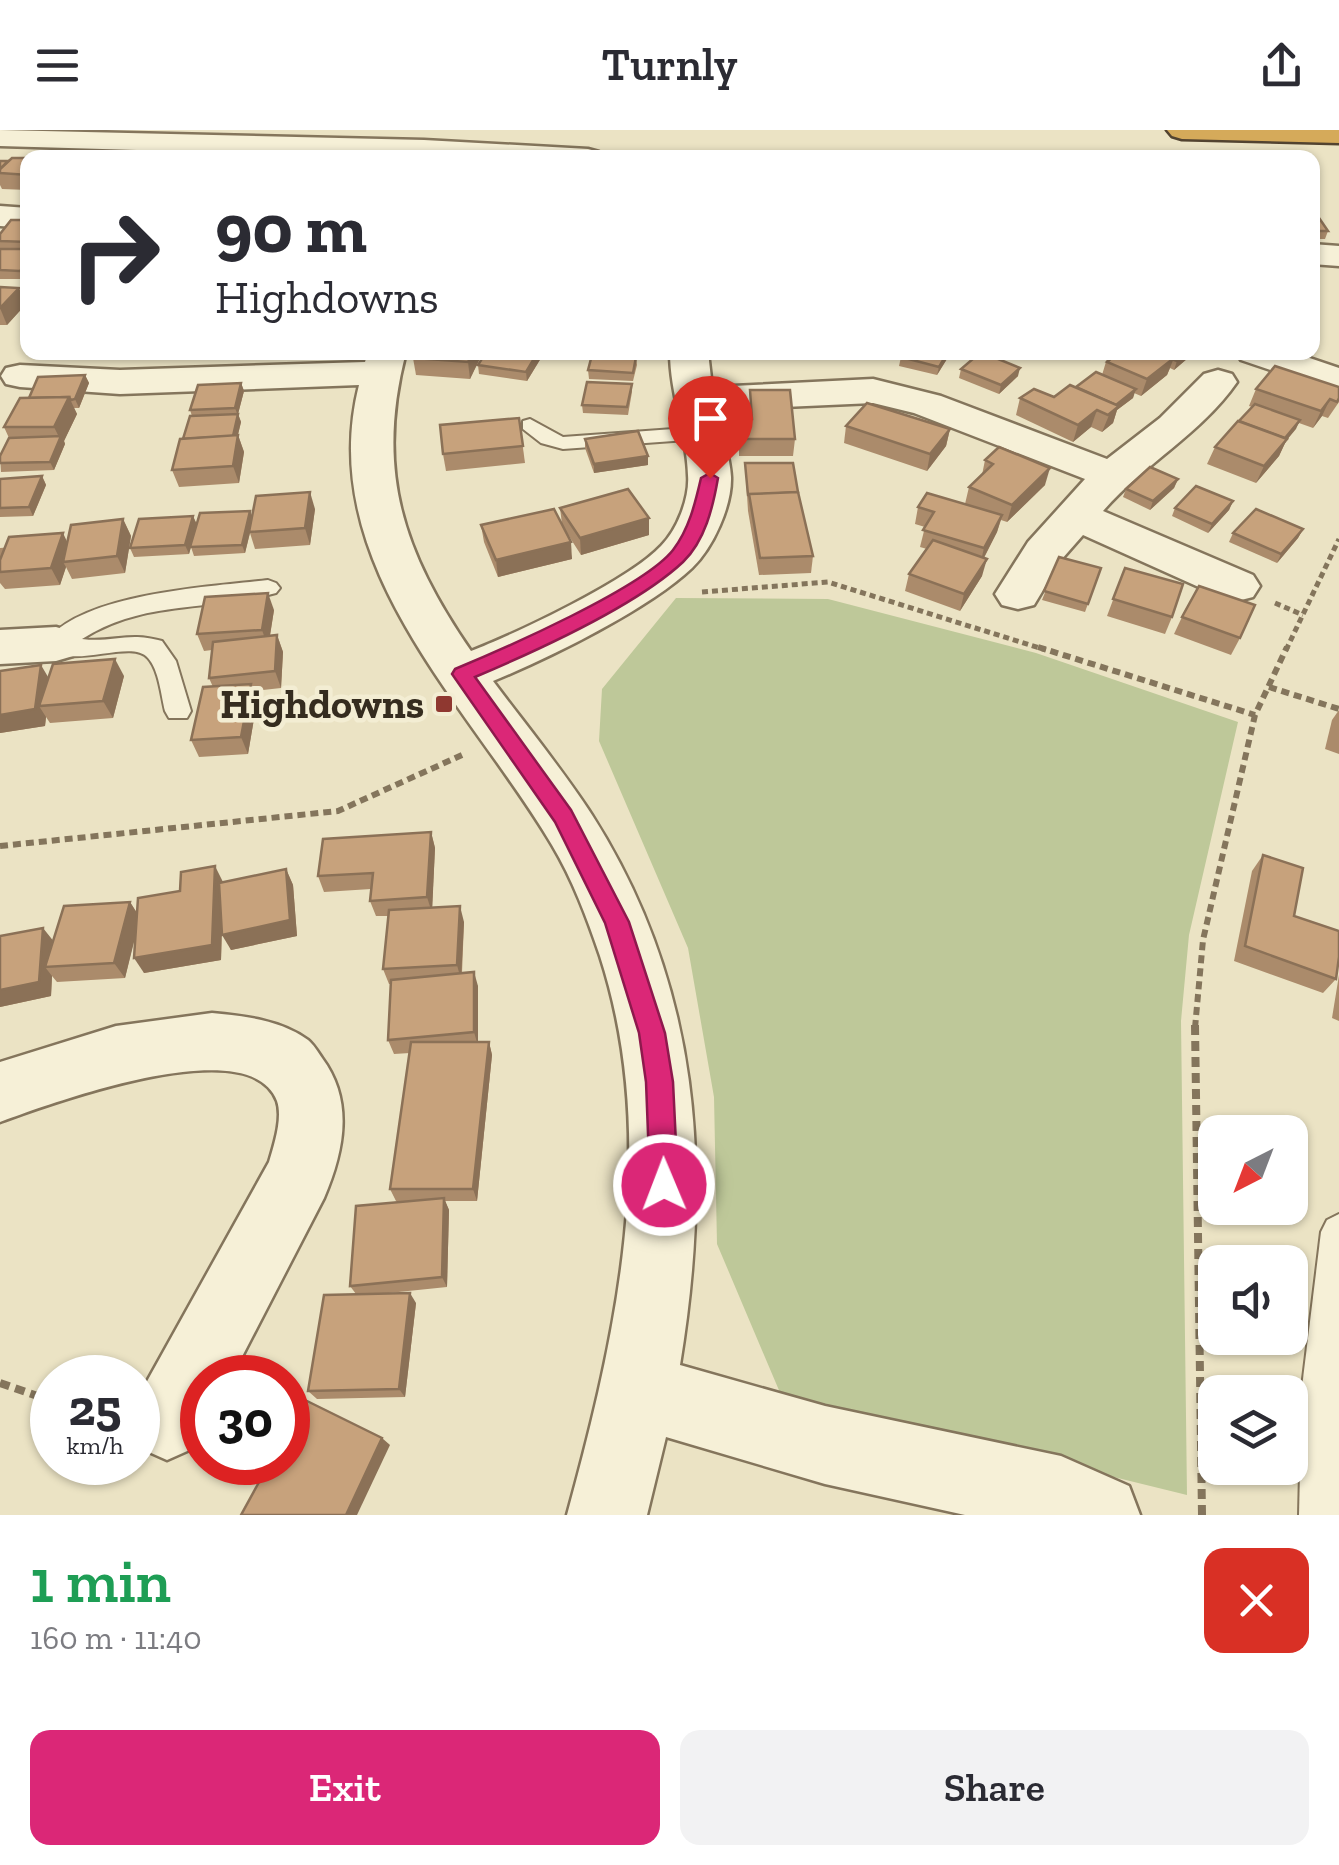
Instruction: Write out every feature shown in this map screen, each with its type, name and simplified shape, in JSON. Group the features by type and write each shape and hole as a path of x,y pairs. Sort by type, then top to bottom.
{"highway":[{"path":"1182,130 1339,134"}],"street":[{"path":"0,138 431,150"},
{"path":"462,674 524,649 640,584 678,556 702,516 710,478 691,360"},
{"path":"873,391 885,360"},
{"path":"1277,360 1339,381"},
{"path":"7,369 120,382 384,363 370,440 382,522 415,599 462,674 563,817 592,867 617,922 652,1033 660,1082 664,1216 638,1391 606,1515"},
{"path":"1018,594 1044,552 1112,475 1174,427 1218,382"},
{"path":"698,416 873,391 928,404 1112,475"},
{"path":"1076,516 1237,586"},
{"path":"0,648 56,644"},
{"path":"0,1092 98,1058 237,1042 260,1048 295,1070 308,1090 308,1142 300,1174 164,1399"},
{"path":"638,1391 825,1445 1060,1496 1100,1515"}],"lane":[{"path":"530,426 548,439 563,443 698,416"},
{"path":"56,644 105,614 154,602 268,588"},
{"path":"56,644 96,649 131,642 153,647 164,661 178,712"},
{"path":"1319,1515 1321,1387 1339,1232"}],"path":[{"path":"1202,1515 1196,1025 1203,940 1254,716 1339,539"},
{"path":"695,592 828,582 1254,716"},
{"path":"1268,687 1339,709"},
{"path":"0,846 338,811 468,752"},
{"path":"0,1383 30,1393"}],"green space":[{"path":"676,598 828,599 1036,653 1238,722 1189,935 1181,1021 1187,1495 781,1395 717,1244 714,1097 688,948 599,741 602,689"}],"building":[{"path":"12,158 20,158 20,174 0,173"},
{"path":"11,220 20,220 20,242 0,241 0,234"},
{"path":"0,249 20,249 20,271 0,270"},
{"path":"0,287 19,288 0,308"},
{"path":"481,360 533,360 526,372 478,365"},
{"path":"591,360 635,360 633,373 588,370"},
{"path":"912,360 943,360 939,367"},
{"path":"972,360 1000,360 1020,368 1001,385 961,369"},
{"path":"1109,360 1171,360 1147,379 1107,362"},
{"path":"1275,366 1339,387 1337,402 1330,399 1321,411 1256,389"},
{"path":"1096,372 1136,389 1116,405 1076,387"},
{"path":"85,375 75,399 29,398 38,377"},
{"path":"587,382 632,384 627,407 582,405"},
{"path":"241,383 235,408 190,410 198,385"},
{"path":"1070,385 1119,406 1108,415 1097,410 1078,425 1020,398 1034,389 1054,397"},
{"path":"750,390 790,390 795,439 740,439 739,419 752,419"},
{"path":"69,397 54,427 4,427 20,398"},
{"path":"867,403 950,429 930,454 846,426"},
{"path":"1255,404 1300,420 1285,438 1239,421"},
{"path":"238,414 233,436 183,439 190,416"},
{"path":"519,418 523,446 443,454 440,425"},
{"path":"1238,421 1287,439 1264,466 1215,447"},
{"path":"638,431 648,456 594,464 585,439"},
{"path":"238,435 233,466 172,470 180,439"},
{"path":"61,436 50,462 0,463 9,438"},
{"path":"999,447 1050,468 1012,505 969,487 993,464 985,460"},
{"path":"745,463 793,463 798,492 748,495"},
{"path":"1150,467 1178,479 1153,501 1126,489"},
{"path":"42,476 29,507 0,508 0,479"},
{"path":"1196,486 1233,501 1212,524 1175,508"},
{"path":"628,489 649,518 580,538 560,508"},
{"path":"310,492 305,528 249,532 256,496"},
{"path":"798,492 813,556 760,558 749,494"},
{"path":"927,493 1002,515 984,548 923,530 934,512 918,507"},
{"path":"554,509 571,542 496,560 481,525"},
{"path":"1256,509 1303,529 1281,554 1233,533"},
{"path":"250,511 242,545 190,547 200,513"},
{"path":"193,516 185,545 130,548 139,519"},
{"path":"123,519 117,556 63,562 71,525"},
{"path":"63,533 51,568 0,572 9,537"},
{"path":"933,540 987,559 964,594 909,574"},
{"path":"1059,557 1101,568 1088,604 1044,591"},
{"path":"1125,568 1183,584 1172,617 1113,599"},
{"path":"1199,586 1255,605 1240,638 1182,617"},
{"path":"268,593 262,630 197,634 205,597"},
{"path":"277,635 275,671 209,678 213,642"},
{"path":"115,659 103,701 39,706 53,664"},
{"path":"41,665 35,709 0,715 0,671"},
{"path":"251,684 241,737 191,740 203,687"},
{"path":"431,832 427,897 370,901 373,873 318,876 323,839"},
{"path":"1263,855 1303,868 1294,916 1339,931 1336,979 1245,946"},
{"path":"215,866 212,945 134,958 138,898 180,891 181,872"},
{"path":"286,869 290,920 222,935 219,883"},
{"path":"130,902 114,963 45,967 64,906"},
{"path":"460,906 457,965 383,969 389,910"},
{"path":"43,928 39,982 0,990 0,936"},
{"path":"474,972 474,1032 388,1040 391,980"},
{"path":"411,1042 489,1042 473,1189 390,1189"},
{"path":"444,1198 442,1277 350,1286 356,1206"},
{"path":"410,1293 399,1389 310,1391 324,1295"},
{"path":"310,1402 382,1438 346,1515 241,1515 257,1485 310,1485"}],"place":[{"name":"Highdowns","path":"444,704"}],"route":[{"path":"664,1185 660,1082 652,1033 617,922 563,817 462,674 524,649 640,584 678,556 702,516 710,478"}]}
